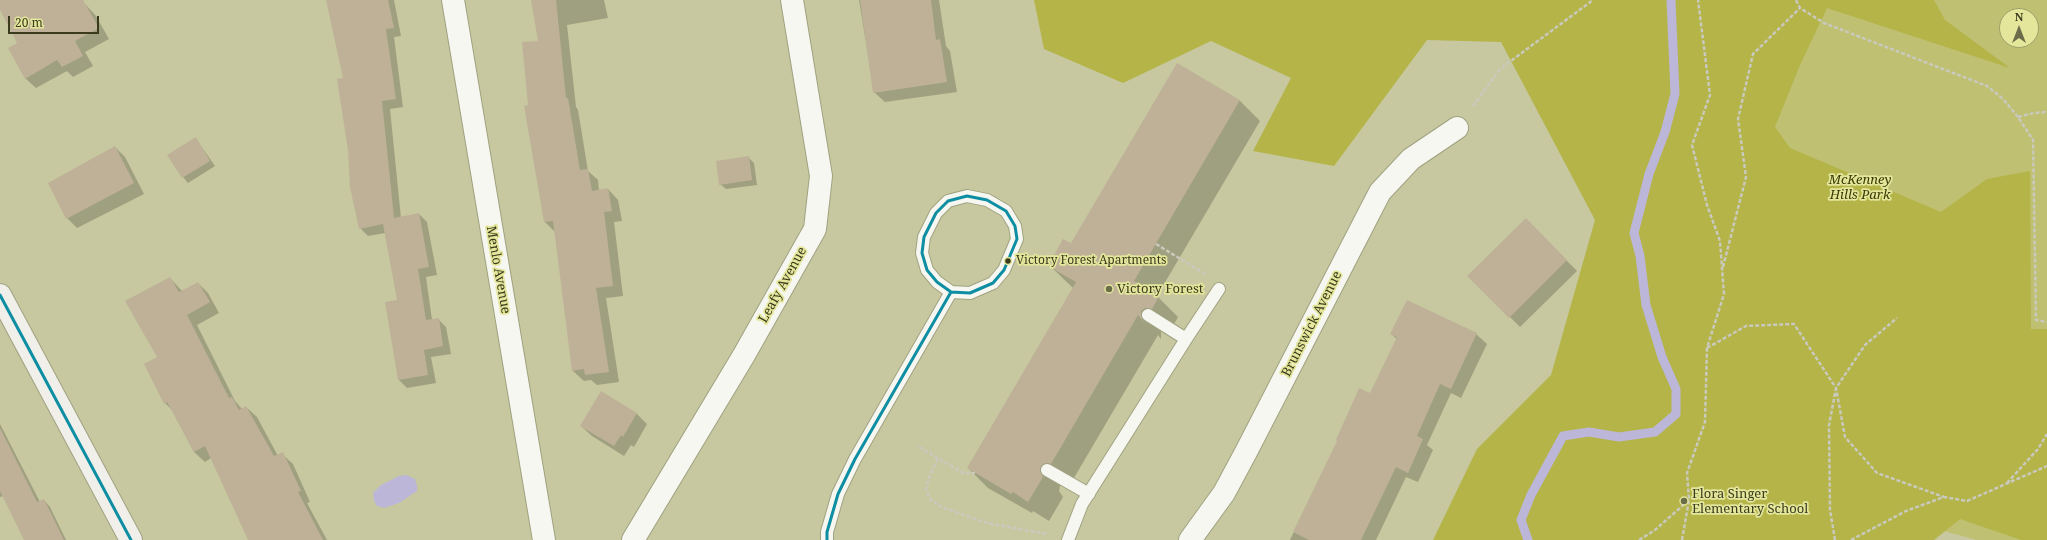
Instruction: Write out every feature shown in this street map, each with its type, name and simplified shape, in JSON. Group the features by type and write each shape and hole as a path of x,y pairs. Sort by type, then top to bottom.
{"main road":[{"path":"0,295 131,540"}],"street":[{"name":"Menlo Avenue","path":"453,0 544,540"},
{"name":"Leafy Avenue","path":"633,540 744,355 815,229 820,176 792,0"},
{"name":"Brunswick Avenue","path":"1190,540 1224,493 1380,192 1411,159 1457,128"}],"lane":[{"path":"967,196 987,200 1006,211 1015,226 1017,239 1004,270 993,283 970,293 952,292 937,282 927,270 922,253 924,237 936,213 948,201 967,196"},
{"path":"1069,539 1082,504 1219,289"},
{"path":"827,540 827,532 838,494 855,458 952,292"},
{"path":"1148,315 1186,339"},
{"path":"1047,470 1089,494"}],"path":[{"path":"1490,82 1500,69 1593,0"},
{"path":"1682,540 1689,500 1687,473 1705,422 1707,348 1724,294 1720,241 1707,205 1692,145 1710,95 1698,0"},
{"path":"1796,0 1800,8 1824,23 1988,86 2003,99 2018,117 2033,140 2036,320 2047,322"},
{"path":"1722,270 1746,177 1738,119 1753,54 1800,8"},
{"path":"2018,117 2034,113 2047,112"},
{"path":"1156,244 1206,274"},
{"path":"1835,540 1830,510 1829,425 1836,388 1865,345 1897,318"},
{"path":"1707,348 1746,326 1794,324 1836,388 1845,437 1877,473 1944,497 1967,501 2047,466"},
{"path":"2006,485 2038,449 2047,434"},
{"path":"918,447 963,473 975,473"},
{"path":"938,458 930,474 926,489 930,499 941,507 987,523 1069,539"},
{"path":"1851,540 1906,511 1944,497"},
{"path":"1639,540 1654,530 1689,500"}],"green space":[{"name":"McKenney Hills Park","path":"1034,0 1934,0 1945,20 2010,68 1827,8 1800,65 1775,127 1790,148 1941,212 1987,179 2030,171 2031,329 2047,329 2047,540 2021,540 1960,519 1934,540 1433,540 1477,449 1551,375 1595,220 1501,42 1427,40 1334,166 1253,151 1291,78 1211,41 1123,83 1044,49"},
{"name":"McKenney Hills Park","path":"1531,0 2047,0 2047,540 1977,540 1692,463 1687,256"}],"shaded area":[{"path":"406,475 415,479 417,491 399,503 384,508 377,506 374,501 373,493 381,485 399,476"}],"building":[{"path":"0,0 83,0 99,28 75,41 83,56 62,67 57,60 25,79 8,48 17,43 0,10"},
{"path":"326,0 388,0 394,28 386,29 396,99 382,101 394,218 419,213 429,267 418,269 426,320 439,318 443,346 424,350 428,375 398,380 385,302 397,300 383,224 359,229 350,187 348,150 337,79 343,78"},
{"path":"531,0 556,0 566,98 568,98 580,170 588,169 592,191 608,188 612,211 604,212 613,286 596,288 609,372 585,375 584,369 572,371 553,221 544,222 524,106 528,105 522,42 538,41"},
{"path":"860,0 931,0 936,40 940,39 947,82 873,93"},
{"name":"Victory Forest","path":"1177,63 1240,100 1134,281 1159,296 1152,309 1145,308 1141,311 1144,322 1138,315 1051,464 1047,463 1041,466 1040,470 1043,477 1028,502 1013,492 1011,494 967,468 1076,282 1048,266 1063,239 1071,243"},
{"path":"196,137 210,161 182,178 167,155"},
{"path":"115,146 134,183 66,219 48,183"},
{"path":"749,156 752,180 719,185 716,161"},
{"path":"1526,218 1567,260 1509,318 1467,276"},
{"path":"170,277 179,292 198,282 210,302 187,315 229,398 232,397 239,410 246,406 274,456 283,452 301,491 298,492 323,540 248,540 205,446 194,452 167,402 164,404 144,364 157,357 125,301"},
{"path":"1407,300 1477,333 1451,389 1440,384 1417,436 1423,439 1408,473 1396,467 1361,540 1309,540 1293,532 1337,441 1336,440 1359,388 1370,393 1397,337 1390,334"},
{"path":"601,391 637,413 623,437 621,435 614,446 580,426"},
{"path":"0,428 37,502 44,499 64,540 24,540 0,491"}],"waterway":[{"path":"1528,540 1521,520 1531,495 1563,436 1589,432 1619,437 1655,432 1676,414 1676,389 1662,357 1646,305 1640,256 1634,233 1649,174 1665,132 1675,94 1671,0"}],"transit line":[{"path":"967,196 987,200 1006,211 1015,226 1017,239 1004,270 993,283 970,293 951,292 937,282 927,270 922,253 924,237 936,213 948,201 967,196"},
{"path":"827,540 827,532 838,494 855,459 951,292"},
{"path":"0,295 131,540"}],"place":[{"name":"Victory Forest Apartments","path":"1008,261"},
{"name":"Victory Forest","path":"1109,289"},
{"name":"Flora Singer Elementary School","path":"1684,501"}]}
